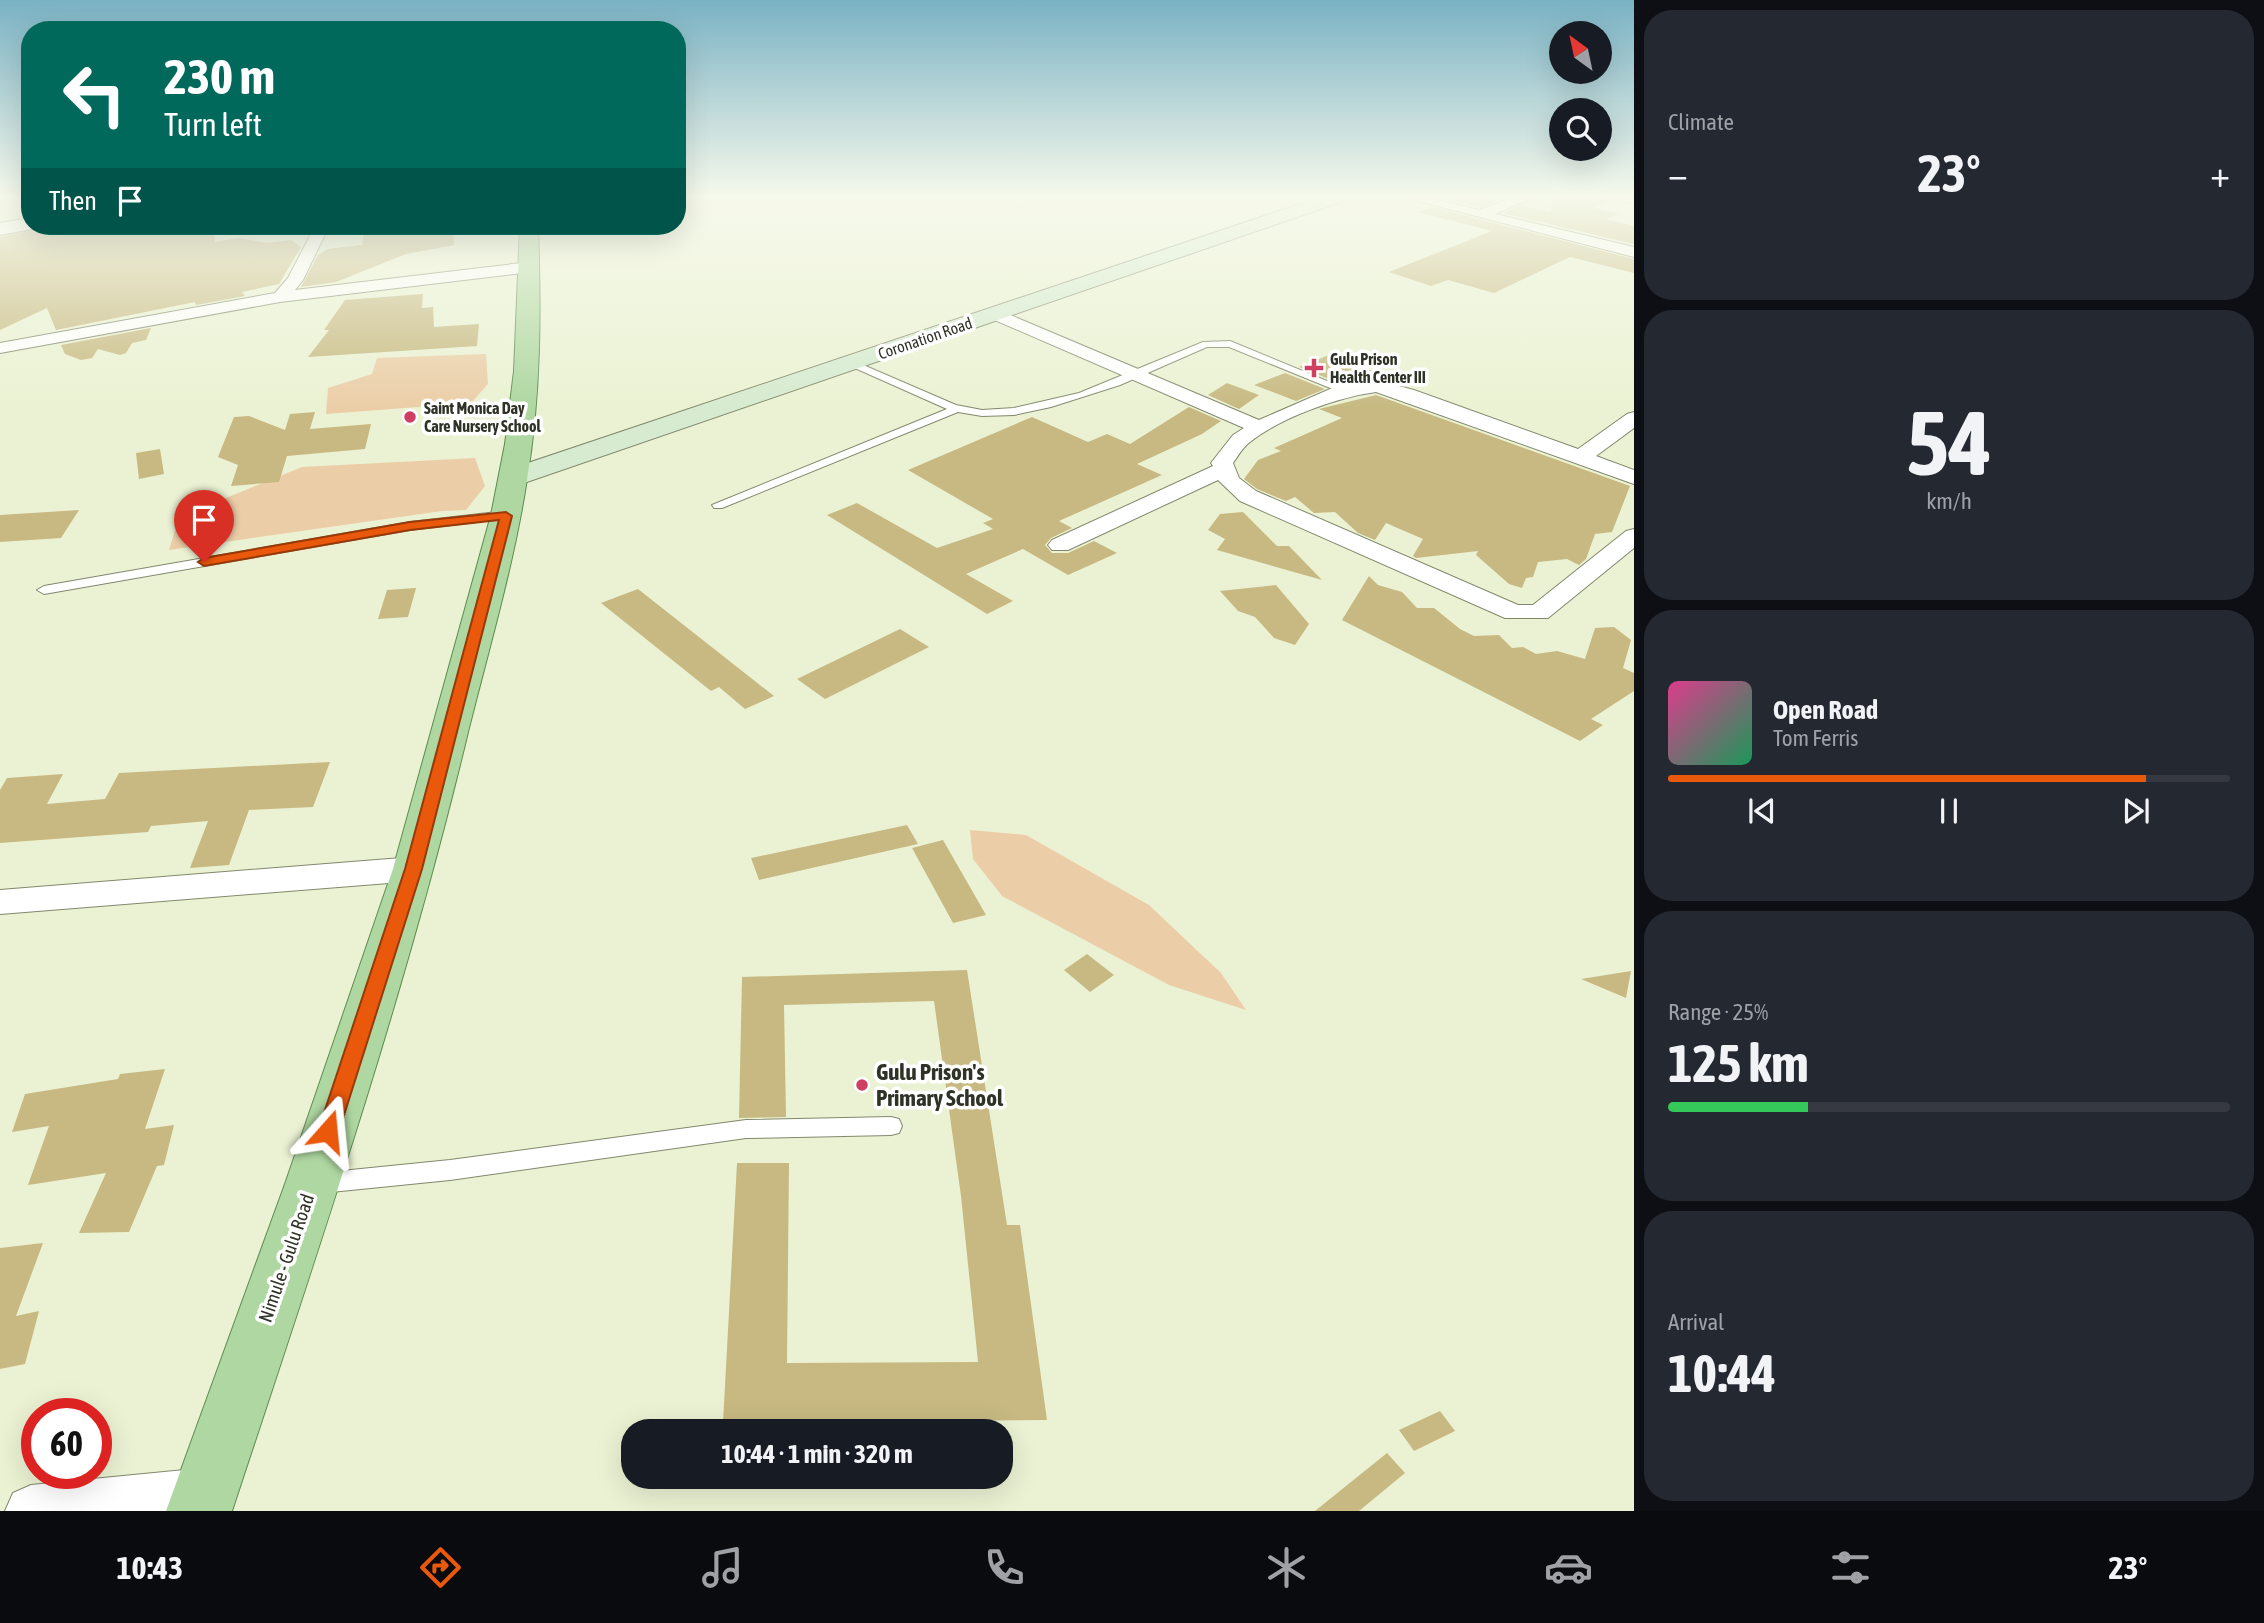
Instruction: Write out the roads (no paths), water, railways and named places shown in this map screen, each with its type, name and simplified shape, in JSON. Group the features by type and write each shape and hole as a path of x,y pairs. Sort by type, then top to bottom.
{"main road":[{"name":"Nimule - Gulu Road","path":"202,1502 312,1184 414,869 510,496 526,356 528,269"},
{"name":"Coronation Road","path":"510,496 850,363 1129,269"}],"street":[{"path":"280,297 295,280 301,269"},
{"path":"0,348 321,291 425,269"},
{"path":"295,280 321,291"},
{"path":"996,314 1259,427"},
{"path":"1634,477 1388,388 1376,386 1344,390 1259,427 1230,452 1222,463 1222,470 1229,481 1248,496 1514,613 1539,613 1634,536"},
{"path":"1581,457 1634,418"},
{"path":"1060,545 1222,470"},
{"path":"0,902 414,869"},
{"path":"31,1511 202,1502"}],"lane":[{"path":"850,363 956,409 1000,412 1039,407 1133,375 1206,344 1217,343 1230,344 1344,390"},
{"path":"718,505 956,409"},
{"path":"44,590 410,526 510,496"},
{"path":"312,1184 450,1171 746,1129 891,1126"}],"place":[{"name":"Gulu Prison Health Center III","path":"1314,368"},
{"name":"Saint Monica Day Care Nursery School","path":"410,417"},
{"name":"Gulu Prison's Primary School","path":"862,1085"}]}
